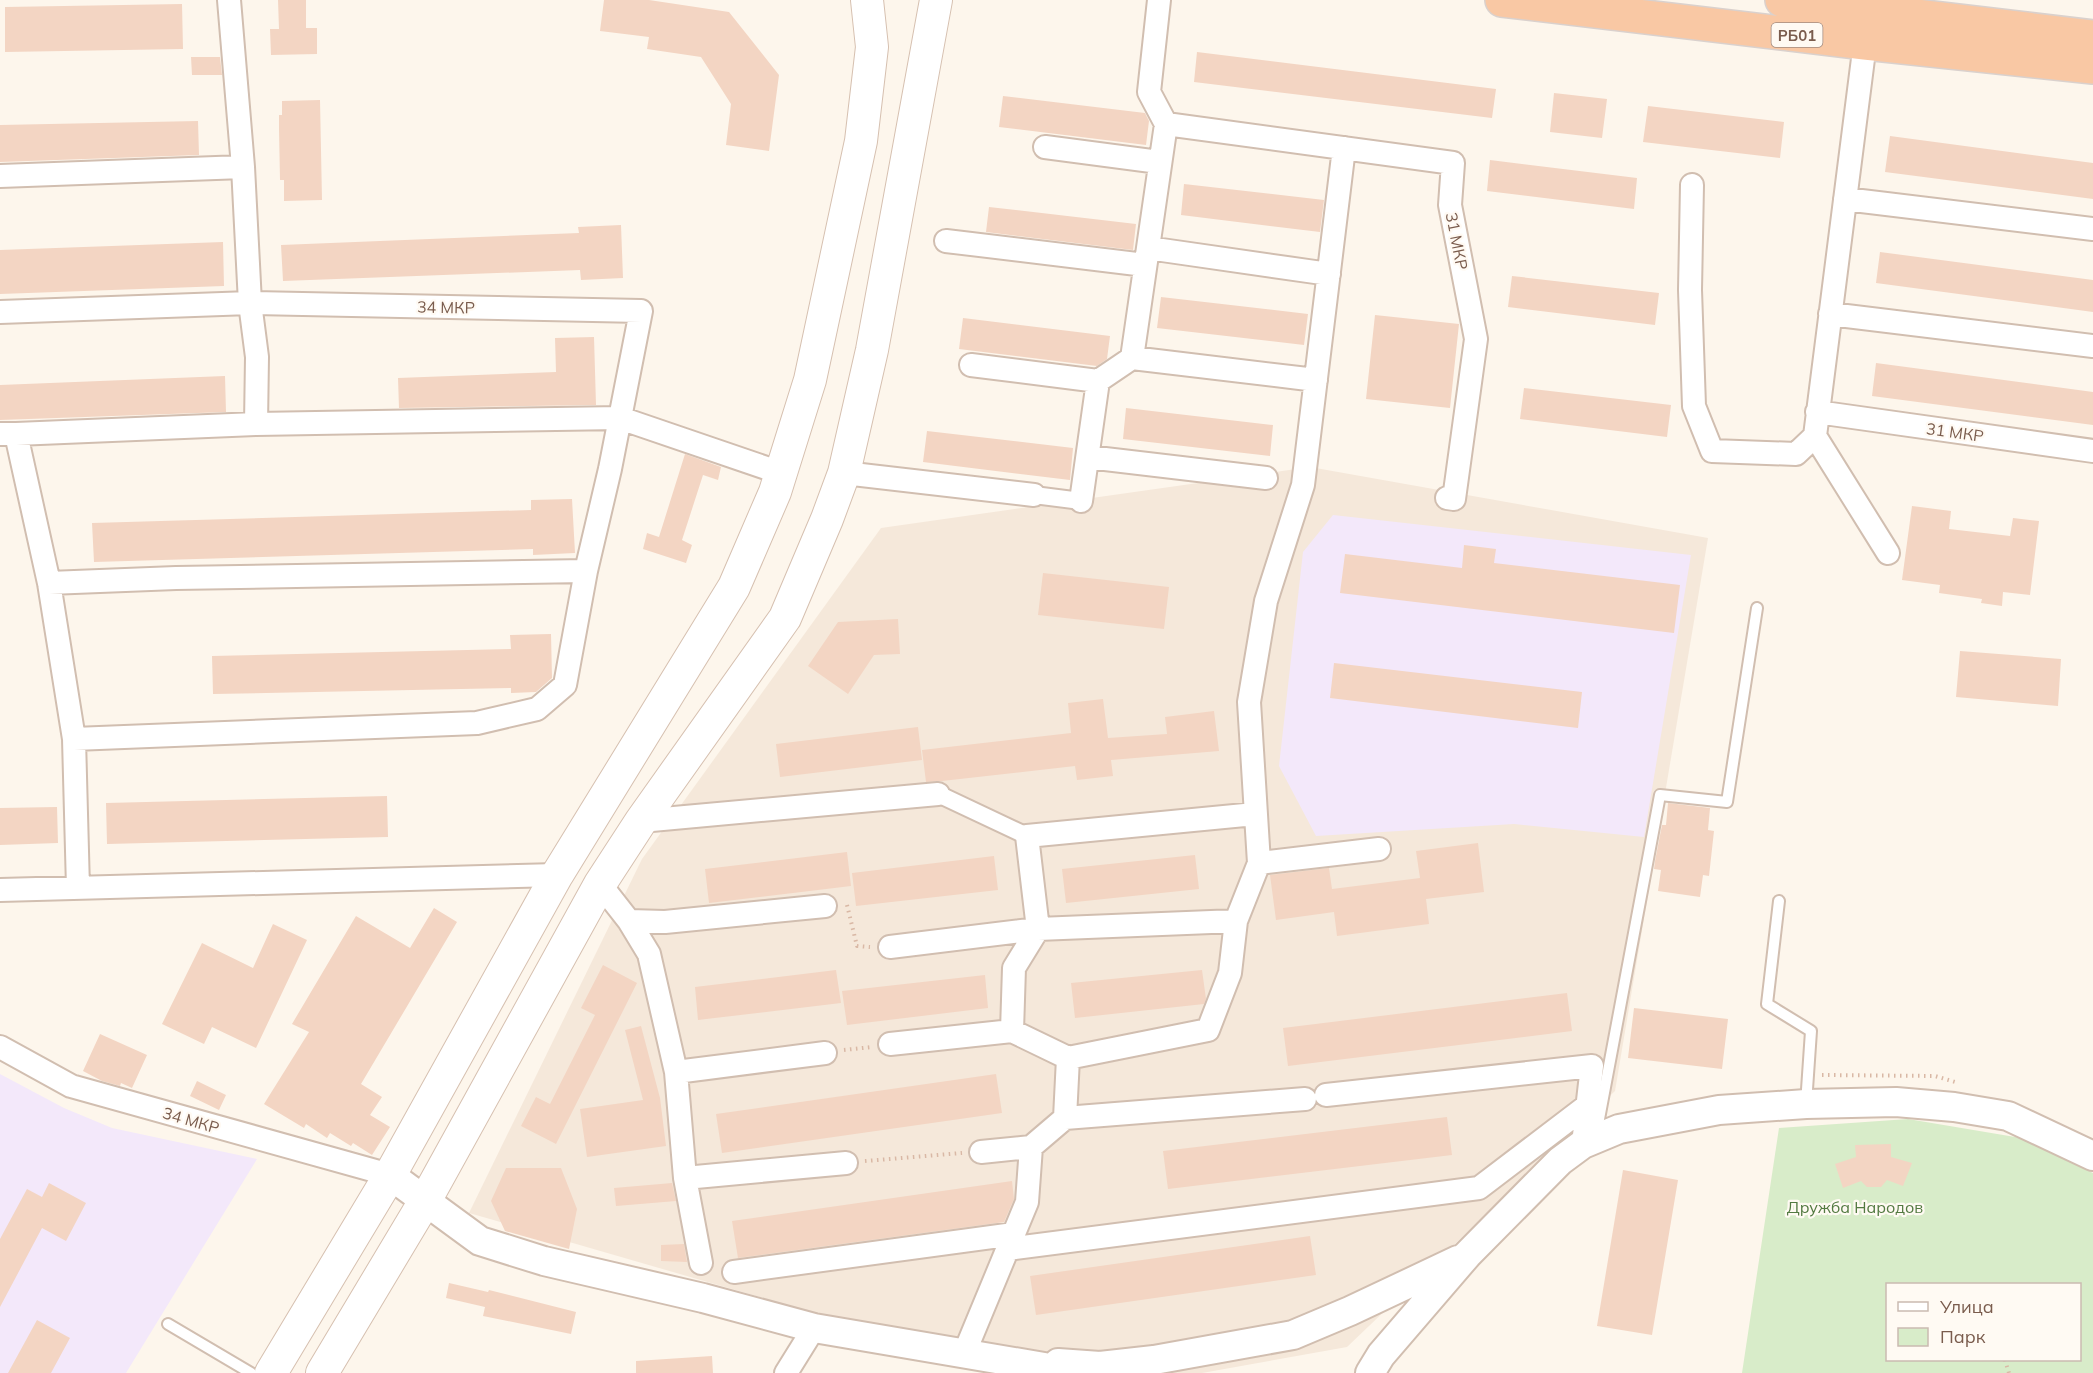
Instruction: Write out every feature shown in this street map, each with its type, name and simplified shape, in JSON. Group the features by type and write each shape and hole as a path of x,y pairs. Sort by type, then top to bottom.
{"highway":[{"name":"РБ01","path":"1502,0 1865,43 2093,67"},
{"name":"РБ01","path":"1782,0 2093,37"}],"main road":[{"path":"271,1373 390,1175 557,875 734,586 775,492 810,380 861,141 872,46 867,0"},
{"path":"322,1373 425,1201 600,884 641,821 785,618 844,473 872,350 936,0"}],"street":[{"path":"229,0 243,167 250,303 257,357 256,424"},
{"path":"1132,358 1166,124 1149,92 1159,0"},
{"path":"1865,43 1815,436 1888,553"},
{"name":"31 МКР","path":"1166,124 1453,163 1450,205 1476,339 1451,499"},
{"path":"1046,147 1159,162"},
{"path":"890,1044 1012,1031 1068,1059 1208,1030 1230,973 1236,921 1259,863 1249,702 1266,601 1303,485 1344,148"},
{"path":"0,176 243,167"},
{"path":"1692,185 1690,290 1694,406 1712,451 1796,454 1815,436"},
{"path":"1845,199 2093,229"},
{"path":"946,241 1146,256 1329,274"},
{"name":"34 МКР","path":"0,312 250,303 641,311 620,418"},
{"path":"1830,314 2093,346"},
{"path":"970,364 1098,381 1132,358 1316,380"},
{"path":"844,473 1081,501 1098,381"},
{"name":"31 МКР","path":"1817,412 2093,451"},
{"path":"78,888 74,739 49,583 8,434 256,424 620,418 781,473"},
{"path":"74,739 477,723 537,709 566,685 586,571 620,418"},
{"path":"1088,457 1266,478"},
{"path":"49,583 188,578 586,571"},
{"path":"641,821 938,794 1027,836 1255,814"},
{"path":"1012,1031 1014,968 1038,929 1027,836"},
{"path":"1259,863 1379,849"},
{"path":"0,890 557,875"},
{"path":"600,884 629,921 649,954 676,1072 685,1178 701,1263"},
{"path":"629,921 665,921 825,906"},
{"path":"890,947 1038,929 1236,921"},
{"name":"34 МКР","path":"0,1047 71,1086 390,1175"},
{"path":"676,1072 825,1053"},
{"path":"1065,1118 1068,1059"},
{"path":"981,1152 1031,1148 1065,1118 1315,1097 1592,1065 1588,1105 1589,1141"},
{"path":"1370,1373 1381,1355 1467,1255 1560,1161 1589,1141 1619,1129 1719,1110 1806,1104 1896,1102 1954,1107 2008,1116 2093,1156"},
{"path":"734,1272 1479,1188 1588,1105"},
{"path":"974,1362 1011,1242 1027,1202 1031,1148"},
{"path":"685,1178 846,1163"},
{"path":"390,1175 480,1241 544,1261 703,1298 814,1328 974,1362 1078,1373"},
{"path":"974,1362 1100,1366 1154,1360 1293,1335 1350,1311 1467,1255"},
{"path":"786,1373 814,1328"}],"lane":[{"path":"1632,15 2093,75"},
{"path":"1589,1141 1660,795 1727,802 1757,608"},
{"path":"1779,901 1767,1004 1811,1031 1806,1104"},
{"path":"168,1324 251,1373"}],"path":[{"path":"825,906 847,905 857,946 890,947"},
{"path":"825,1053 890,1044"},
{"path":"846,1163 981,1152"}],"shaded area":[{"path":"1310,467 1708,538 1615,1091 1347,1347 1202,1373 1130,1373 863,1327 469,1213 642,859 881,528"},
{"path":"1333,515 1691,555 1644,837 1514,824 1316,836 1279,766 1303,552"},
{"path":"0,1074 64,1108 112,1128 257,1159 126,1373 0,1373"}],"green space":[{"name":"Дружба Народов","path":"1908,1119 2021,1138 2093,1173 2093,1373 1742,1373 1779,1128"}],"building":[{"path":"278,0 306,0 306,28 317,28 317,54 271,55 270,29 279,29"},
{"path":"604,0 649,0 729,12 779,75 769,151 726,145 731,104 701,57 647,49 649,37 600,31"},
{"path":"182,4 183,49 5,52 5,7"},
{"path":"1197,52 1496,89 1492,118 1194,82"},
{"path":"191,57 220,57 222,75 192,75"},
{"path":"1554,93 1607,99 1602,138 1550,132"},
{"path":"1003,96 1145,113 1149,121 1146,145 999,127"},
{"path":"320,100 322,200 284,201 284,180 280,180 279,115 282,115 282,101"},
{"path":"1648,106 1784,122 1780,158 1643,142"},
{"path":"198,121 199,155 0,162 0,125"},
{"path":"1890,136 2093,163 2093,199 1885,172"},
{"path":"1490,160 1637,178 1634,209 1487,191"},
{"path":"1184,184 1324,200 1320,232 1181,215"},
{"path":"989,207 1136,224 1133,250 986,232"},
{"path":"621,225 623,278 581,280 580,270 283,281 281,245 579,233 578,227"},
{"path":"223,242 224,286 0,294 0,250"},
{"path":"1880,252 2093,280 2093,312 1876,283"},
{"path":"1512,276 1659,293 1655,325 1508,307"},
{"path":"1161,297 1308,314 1304,345 1157,328"},
{"path":"1375,315 1459,324 1450,408 1366,399"},
{"path":"963,318 1110,336 1107,359 1097,366 959,349"},
{"path":"594,337 596,405 399,408 398,378 556,372 555,338"},
{"path":"1876,363 2093,392 2093,425 1872,396"},
{"path":"225,376 226,412 0,420 0,385"},
{"path":"1524,388 1671,405 1667,437 1520,419"},
{"path":"1126,408 1273,425 1270,456 1123,439"},
{"path":"927,431 1073,448 1070,480 923,462"},
{"path":"685,454 721,467 718,480 703,475 682,540 692,545 686,563 643,549 647,533 659,537"},
{"path":"572,499 575,553 533,555 533,549 94,562 92,523 531,510 531,500"},
{"path":"1912,506 1951,511 1949,529 2010,536 2013,518 2039,521 2030,595 2003,592 2002,606 1981,603 1982,599 1939,593 1940,585 1902,580"},
{"path":"1464,545 1496,549 1494,563 1680,585 1674,633 1340,593 1345,554 1462,568"},
{"path":"1043,573 1169,587 1164,629 1038,615"},
{"path":"898,619 900,654 874,655 848,694 808,666 838,622"},
{"path":"551,634 552,678 536,692 511,693 511,688 213,694 212,656 511,649 510,635"},
{"path":"1960,651 2061,659 2058,706 1956,697"},
{"path":"1334,663 1582,692 1578,728 1330,698"},
{"path":"1103,699 1108,738 1167,734 1165,717 1214,711 1219,751 1111,760 1113,776 1077,780 1075,766 926,782 922,750 1071,733 1068,703"},
{"path":"918,727 922,760 780,777 776,744"},
{"path":"387,796 388,837 107,844 106,803"},
{"path":"1668,803 1710,808 1708,830 1714,831 1709,876 1703,875 1700,897 1658,891 1661,870 1654,869 1662,825 1666,825"},
{"path":"57,807 58,843 0,845 0,808"},
{"path":"1478,843 1484,892 1426,899 1429,924 1337,936 1334,912 1276,920 1270,875 1329,868 1332,889 1420,878 1416,851"},
{"path":"847,852 851,886 709,903 705,869"},
{"path":"1195,855 1199,889 1066,903 1062,869"},
{"path":"994,856 998,890 856,906 852,873"},
{"path":"434,908 457,922 361,1084 382,1097 370,1115 390,1127 372,1155 353,1143 351,1146 330,1133 327,1138 306,1124 304,1128 264,1104 309,1032 292,1024 356,916 410,948"},
{"path":"273,924 307,940 256,1048 212,1027 204,1044 162,1024 202,943 253,968"},
{"path":"603,965 637,983 556,1144 521,1126 536,1097 550,1104 595,1015 581,1008"},
{"path":"836,970 841,1003 698,1020 695,987"},
{"path":"1202,970 1206,999 1204,1004 1075,1018 1071,983"},
{"path":"985,975 988,1008 847,1025 842,991"},
{"path":"1567,993 1572,1031 1288,1066 1283,1028"},
{"path":"1634,1008 1728,1019 1722,1069 1628,1058"},
{"path":"641,1026 660,1098 666,1146 587,1157 580,1109 643,1100 625,1030"},
{"path":"100,1034 147,1055 132,1088 121,1083 120,1086 102,1081 83,1071"},
{"path":"996,1074 1002,1113 722,1153 716,1114"},
{"path":"197,1081 226,1095 219,1110 190,1096"},
{"path":"1447,1117 1452,1155 1168,1189 1163,1151"},
{"path":"1891,1144 1891,1157 1912,1163 1903,1186 1887,1180 1881,1187 1867,1187 1861,1181 1843,1188 1835,1164 1856,1157 1855,1145"},
{"path":"506,1168 561,1168 577,1209 569,1249 505,1231 491,1201"},
{"path":"1623,1170 1678,1180 1652,1335 1597,1326"},
{"path":"1012,1181 1014,1199 1004,1222 738,1258 732,1221"},
{"path":"49,1183 86,1203 66,1241 42,1228 0,1307 0,1239 27,1189 42,1197"},
{"path":"672,1183 676,1201 616,1206 614,1188"},
{"path":"1310,1236 1316,1275 1036,1315 1030,1276"},
{"path":"684,1244 687,1262 661,1261 661,1245"},
{"path":"449,1283 488,1292 489,1290 576,1312 571,1334 483,1316 485,1307 446,1298"},
{"path":"37,1320 70,1338 51,1373 8,1373"},
{"path":"712,1356 713,1373 636,1373 636,1361"}]}
